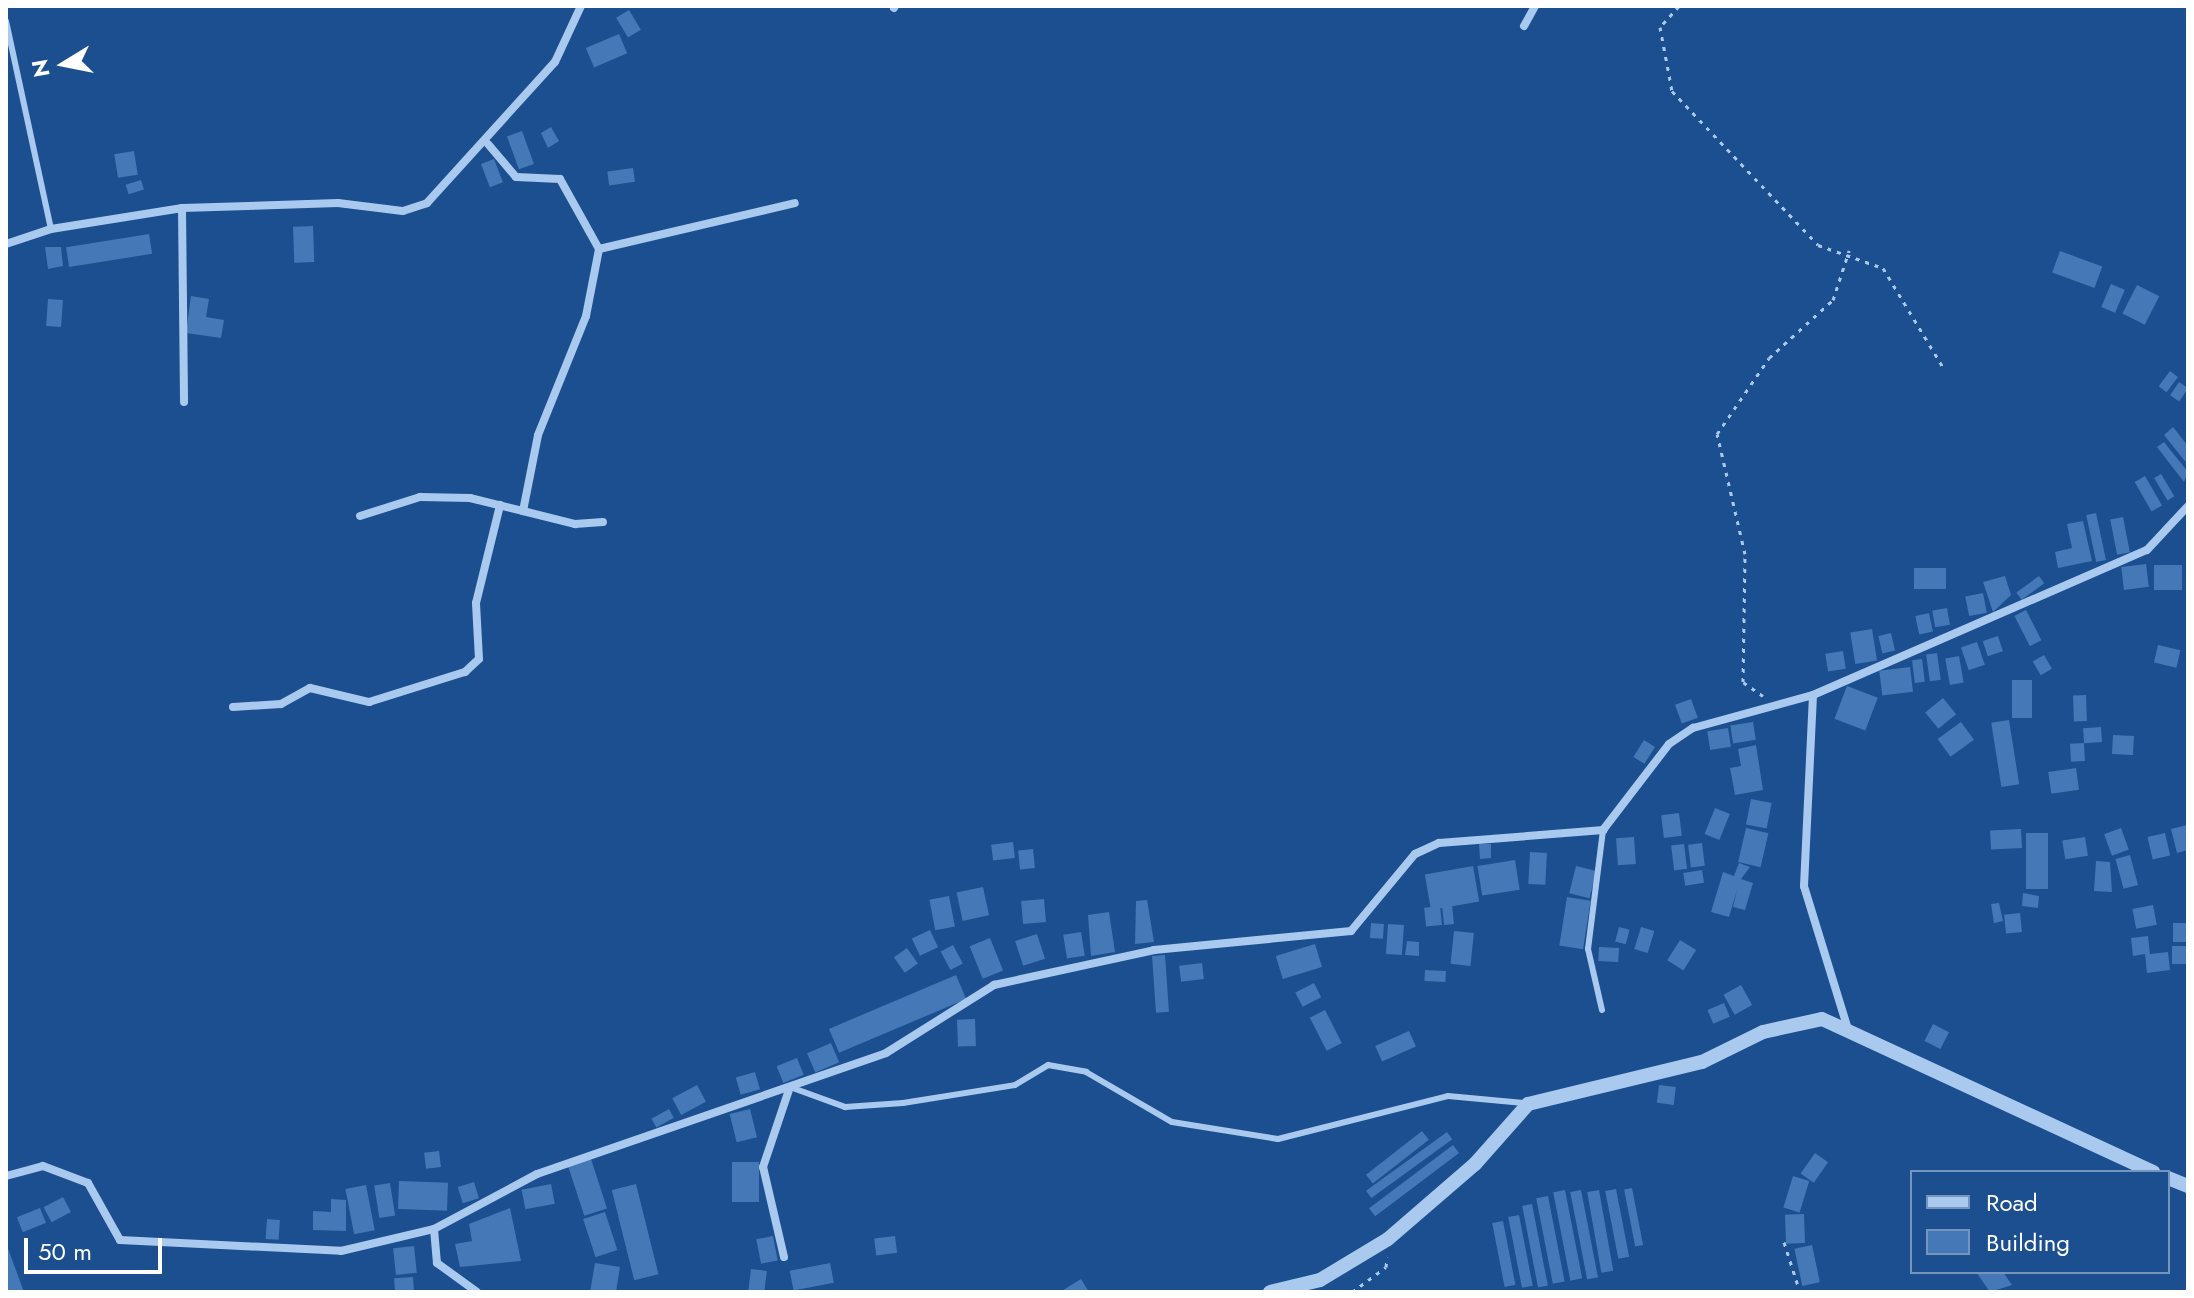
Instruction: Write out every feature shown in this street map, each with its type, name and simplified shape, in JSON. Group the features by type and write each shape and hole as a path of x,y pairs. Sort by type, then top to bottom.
{"street":[{"path":"6,244 51,229 182,208 338,203 403,211 427,203 488,144 555,62 581,6"},
{"path":"1524,26 1535,6"},
{"path":"488,144 516,177 560,179 599,249 586,316 538,435 523,511"},
{"path":"599,249 795,203"},
{"path":"182,208 184,402"},
{"path":"360,516 420,497 500,505 603,522"},
{"path":"233,707 281,704 310,688 369,702 465,672 479,659 476,603 500,505"},
{"path":"6,1176 43,1166 88,1183 120,1240 341,1251 434,1229 537,1174 886,1053 994,985 1154,950 1351,931 1385,883 1439,843 1603,830 1669,744 1693,728 1813,695 2147,550 2188,506"},
{"path":"1813,695 1804,886 1847,1026"},
{"path":"1270,1292 1320,1280 1388,1239 1475,1164 1528,1104 1702,1062 1763,1032 1822,1019 1847,1026 2149,1170"},
{"path":"784,1257 763,1167 790,1087"},
{"path":"434,1229 437,1263 477,1292"}],"lane":[{"path":"6,21 51,229"},
{"path":"1602,1010 1588,949 1603,830"},
{"path":"790,1087 845,1107 903,1103 1015,1085 1048,1065 1086,1072 1172,1122 1278,1139 1448,1096 1528,1104"}],"path":[{"path":"1679,6 1660,27 1672,91 1818,245 1849,251 1883,268 1943,367"},
{"path":"1786,702 1743,682 1745,554 1717,434 1769,358 1833,300 1849,251"},
{"path":"1352,1292 1386,1267 1388,1239"},
{"path":"1784,1242 1800,1292"}],"building":[{"path":"629,10 641,30 628,37 616,18"},
{"path":"619,34 627,53 594,67 586,48"},
{"path":"551,127 559,141 548,148 541,133"},
{"path":"522,131 534,164 519,169 507,136"},
{"path":"134,151 138,175 118,178 114,154"},
{"path":"494,159 503,182 490,187 481,164"},
{"path":"633,168 635,182 609,185 607,172"},
{"path":"141,180 144,190 129,194 126,185"},
{"path":"313,226 314,262 294,263 293,227"},
{"path":"149,234 152,254 69,267 66,247"},
{"path":"45,247 61,247 63,266 48,269"},
{"path":"2060,251 2102,266 2094,288 2052,273"},
{"path":"2111,284 2125,290 2115,313 2101,307"},
{"path":"2137,285 2159,296 2145,325 2122,314"},
{"path":"191,296 209,299 206,317 224,320 221,338 186,333"},
{"path":"48,299 63,300 61,327 46,326"},
{"path":"2170,371 2178,377 2167,392 2159,386"},
{"path":"2179,382 2188,388 2179,401 2170,395"},
{"path":"2173,427 2188,446 2188,465 2164,435"},
{"path":"2164,442 2188,472 2184,482 2157,447"},
{"path":"2161,474 2174,496 2168,500 2154,478"},
{"path":"2145,476 2162,505 2152,511 2135,482"},
{"path":"2096,513 2106,560 2096,562 2086,515"},
{"path":"2123,517 2130,552 2117,555 2110,519"},
{"path":"2083,521 2092,561 2058,568 2055,552 2072,548 2067,524"},
{"path":"2146,564 2149,587 2124,590 2121,567"},
{"path":"2154,565 2182,565 2182,590 2154,590"},
{"path":"1914,568 1946,568 1946,589 1914,589"},
{"path":"2005,576 2011,595 1993,612 1983,582"},
{"path":"2039,576 2044,583 2022,600 2016,592"},
{"path":"1983,593 1987,613 1969,616 1965,596"},
{"path":"1947,608 1950,625 1935,627 1932,611"},
{"path":"2026,610 2041,640 2030,646 2014,616"},
{"path":"1929,613 1933,632 1919,634 1915,616"},
{"path":"1872,629 1877,661 1855,664 1850,632"},
{"path":"1891,633 1895,651 1882,653 1878,636"},
{"path":"1998,636 2003,651 1988,656 1983,641"},
{"path":"1977,642 1985,665 1969,670 1961,648"},
{"path":"2158,645 2180,650 2176,668 2154,663"},
{"path":"1843,651 1846,669 1828,672 1825,654"},
{"path":"1937,653 1941,680 1930,681 1926,655"},
{"path":"2044,655 2052,669 2041,675 2033,662"},
{"path":"1959,656 1964,683 1950,685 1945,658"},
{"path":"1922,659 1925,682 1915,683 1912,660"},
{"path":"1910,667 1913,692 1882,696 1879,671"},
{"path":"2012,680 2032,680 2032,718 2012,718"},
{"path":"1847,686 1878,698 1865,731 1834,719"},
{"path":"2073,695 2086,695 2087,721 2074,721"},
{"path":"1943,698 1956,714 1938,729 1925,712"},
{"path":"1691,699 1698,718 1682,724 1675,705"},
{"path":"2009,720 2019,784 2001,787 1991,723"},
{"path":"1753,722 1756,740 1733,743 1730,726"},
{"path":"1961,722 1974,740 1950,757 1938,739"},
{"path":"2101,727 2102,742 2084,743 2083,728"},
{"path":"1728,728 1731,747 1710,750 1707,731"},
{"path":"2113,735 2134,736 2133,755 2112,754"},
{"path":"1644,740 1655,747 1644,764 1633,757"},
{"path":"2084,743 2085,761 2071,762 2070,744"},
{"path":"1756,745 1763,790 1735,795 1730,768 1741,766 1738,749"},
{"path":"2076,768 2079,790 2051,794 2048,772"},
{"path":"1751,799 1772,803 1767,829 1746,825"},
{"path":"1715,808 1730,814 1719,840 1705,834"},
{"path":"1679,813 1682,836 1664,838 1661,815"},
{"path":"2187,825 2188,850 2177,853 2171,829"},
{"path":"1746,828 1768,833 1761,867 1738,862"},
{"path":"2121,828 2129,850 2112,856 2104,834"},
{"path":"2021,829 2022,848 1991,850 1990,831"},
{"path":"2026,833 2048,833 2048,889 2026,889"},
{"path":"2165,833 2170,855 2153,859 2147,837"},
{"path":"1634,837 1636,864 1618,865 1616,838"},
{"path":"2085,837 2088,856 2065,859 2062,841"},
{"path":"1013,842 1015,858 993,861 991,845"},
{"path":"1702,843 1705,866 1691,868 1688,845"},
{"path":"1479,844 1491,844 1491,858 1480,859"},
{"path":"1684,844 1687,869 1674,870 1671,846"},
{"path":"1033,849 1035,868 1020,869 1018,851"},
{"path":"1530,852 1547,853 1545,885 1528,884"},
{"path":"2130,855 2138,885 2124,889 2116,859"},
{"path":"1515,860 1520,890 1482,896 1477,866"},
{"path":"2096,861 2110,862 2112,892 2094,891"},
{"path":"1739,863 1750,867 1741,879 1753,883 1745,910 1733,907 1737,890 1729,917 1711,912 1723,872 1734,876"},
{"path":"1473,866 1479,901 1431,910 1425,875"},
{"path":"1576,866 1596,871 1590,898 1569,893"},
{"path":"1702,870 1704,883 1685,886 1683,873"},
{"path":"983,887 989,915 963,921 957,893"},
{"path":"2023,893 2039,896 2038,908 2022,906"},
{"path":"949,896 955,926 935,930 929,900"},
{"path":"1567,897 1591,901 1583,949 1559,945"},
{"path":"1044,899 1046,922 1023,924 1021,901"},
{"path":"1147,900 1154,942 1135,944 1136,901"},
{"path":"1999,903 2003,921 1994,923 1991,904"},
{"path":"1452,905 1454,924 1444,925 1442,906"},
{"path":"2153,905 2157,925 2136,929 2132,909"},
{"path":"1440,906 1442,925 1426,927 1424,908"},
{"path":"1109,912 1115,952 1091,956 1088,915"},
{"path":"2020,913 2022,932 2006,934 2004,915"},
{"path":"1371,923 1384,924 1383,939 1370,938"},
{"path":"2173,923 2188,923 2188,942 2173,942"},
{"path":"1388,924 1404,925 1402,955 1386,954"},
{"path":"1619,927 1630,930 1626,944 1615,941"},
{"path":"1641,927 1654,931 1648,953 1634,949"},
{"path":"930,930 938,947 920,956 912,938"},
{"path":"1454,931 1474,933 1470,966 1451,964"},
{"path":"1081,932 1085,956 1067,959 1063,935"},
{"path":"1037,934 1045,959 1023,966 1015,941"},
{"path":"2148,936 2150,954 2168,952 2170,970 2147,973 2145,954 2133,956 2131,938"},
{"path":"990,938 1003,970 983,979 970,946"},
{"path":"1680,940 1696,950 1683,970 1667,960"},
{"path":"1407,941 1419,942 1419,956 1405,955"},
{"path":"1315,944 1322,967 1283,979 1276,956"},
{"path":"953,945 963,964 950,970 941,952"},
{"path":"2172,946 2187,946 2187,964 2172,964"},
{"path":"1599,947 1619,948 1618,962 1598,961"},
{"path":"907,948 918,964 905,973 894,957"},
{"path":"1165,955 1169,1012 1156,1013 1152,956"},
{"path":"1202,963 1204,979 1181,982 1179,966"},
{"path":"1425,970 1446,971 1445,982 1424,981"},
{"path":"956,975 966,999 839,1053 829,1029"},
{"path":"1314,983 1321,997 1303,1007 1295,993"},
{"path":"1741,985 1752,1005 1735,1015 1724,995"},
{"path":"1724,1003 1730,1017 1713,1024 1707,1010"},
{"path":"1325,1010 1342,1043 1327,1051 1310,1018"},
{"path":"975,1019 976,1046 958,1047 957,1020"},
{"path":"1933,1024 1949,1032 1940,1049 1924,1041"},
{"path":"1409,1031 1416,1047 1382,1062 1375,1046"},
{"path":"831,1043 839,1062 815,1072 807,1053"},
{"path":"797,1058 804,1075 783,1083 777,1066"},
{"path":"755,1072 760,1089 741,1095 736,1078"},
{"path":"697,1085 706,1102 681,1115 672,1098"},
{"path":"1659,1085 1676,1087 1674,1105 1657,1103"},
{"path":"669,1109 674,1118 656,1127 652,1119"},
{"path":"750,1109 757,1137 737,1142 730,1114"},
{"path":"1422,1131 1429,1140 1373,1183 1366,1175"},
{"path":"1447,1132 1452,1139 1371,1198 1366,1191"},
{"path":"1453,1145 1459,1153 1375,1216 1369,1208"},
{"path":"439,1151 441,1167 426,1169 424,1153"},
{"path":"1815,1153 1828,1162 1814,1183 1801,1173"},
{"path":"591,1159 607,1208 584,1216 568,1166"},
{"path":"732,1162 759,1162 759,1202 732,1202"},
{"path":"1793,1176 1809,1181 1800,1213 1783,1208"},
{"path":"399,1181 448,1183 447,1211 398,1209"},
{"path":"474,1182 479,1198 463,1203 458,1187"},
{"path":"390,1183 395,1216 379,1218 374,1186"},
{"path":"551,1184 555,1204 525,1209 522,1190"},
{"path":"636,1184 658,1274 634,1280 612,1190"},
{"path":"366,1185 375,1230 354,1234 345,1189"},
{"path":"1632,1188 1643,1245 1635,1246 1624,1190"},
{"path":"1616,1189 1629,1257 1618,1259 1605,1191"},
{"path":"1565,1190 1582,1278 1570,1281 1553,1192"},
{"path":"1581,1190 1598,1277 1587,1279 1570,1192"},
{"path":"1599,1190 1613,1271 1601,1273 1587,1192"},
{"path":"1548,1196 1565,1281 1553,1284 1536,1198"},
{"path":"63,1197 71,1212 52,1222 44,1207"},
{"path":"331,1199 346,1200 346,1231 313,1230 313,1211 331,1212"},
{"path":"1532,1204 1548,1285 1538,1287 1522,1206"},
{"path":"40,1208 46,1223 23,1232 17,1217"},
{"path":"510,1208 521,1261 460,1267 455,1244 472,1241 469,1224"},
{"path":"605,1212 617,1250 595,1257 583,1219"},
{"path":"1804,1214 1805,1243 1786,1244 1785,1215"},
{"path":"1519,1215 1533,1286 1522,1288 1508,1217"},
{"path":"267,1219 280,1220 279,1240 266,1239"},
{"path":"1503,1221 1515,1285 1505,1287 1492,1223"},
{"path":"773,1236 778,1261 761,1264 756,1239"},
{"path":"895,1236 897,1253 876,1255 874,1239"},
{"path":"6,1243 24,1292 6,1292"},
{"path":"1812,1245 1820,1282 1802,1286 1794,1249"},
{"path":"414,1246 417,1273 396,1275 393,1248"},
{"path":"595,1263 620,1267 616,1292 590,1292"},
{"path":"830,1263 834,1283 794,1290 790,1271"},
{"path":"751,1269 767,1271 764,1292 748,1292"},
{"path":"1977,1274 2004,1274 2012,1285 1990,1292"},
{"path":"413,1277 414,1292 395,1292 394,1278"},
{"path":"1081,1279 1089,1292 1060,1292"}]}
